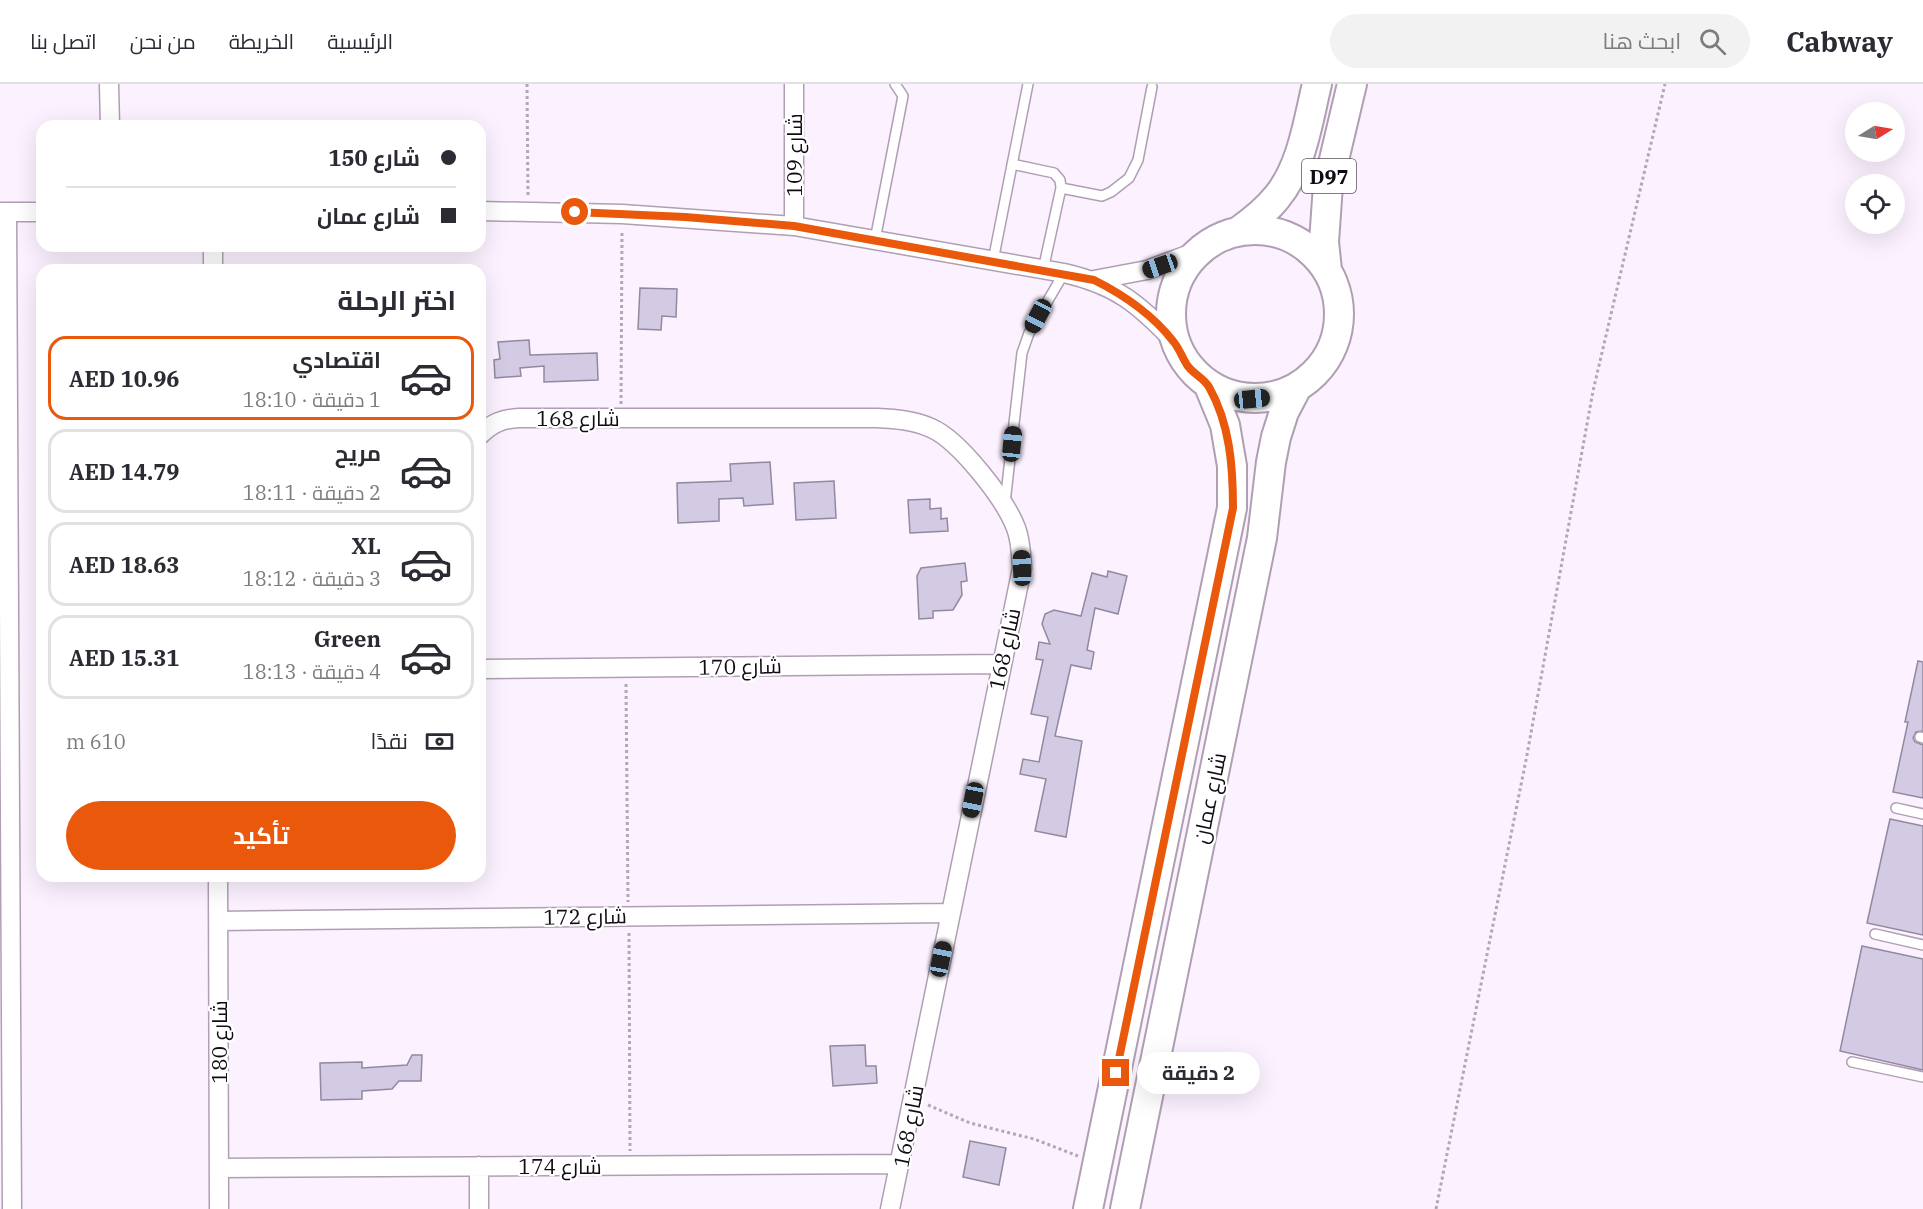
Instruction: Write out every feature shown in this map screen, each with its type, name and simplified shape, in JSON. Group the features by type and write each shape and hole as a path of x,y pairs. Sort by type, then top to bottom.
{"main road":[{"name":"D97","path":"1239,231 1260,216 1292,173 1317,84"},
{"name":"D97","path":"1327,270 1324,242 1328,185 1352,84"},
{"path":"1264,230 1289,237 1311,250 1327,270 1336,291 1339,314 1336,336 1328,357 1314,375 1296,389 1274,397 1252,399 1229,395 1209,386 1188,367 1175,342 1170,318 1173,293 1182,270 1198,251 1217,238 1239,231 1264,230"},
{"name":"شارع عمان","path":"1088,1209 1233,508 1233,466 1227,435 1209,386"},
{"name":"شارع عمان","path":"1125,1209 1262,538 1276,437 1284,412 1296,389"}],"street":[{"path":"109,84 110,120"},
{"name":"شارع 109","path":"794,226 795,87"},
{"path":"486,211 622,214 794,226 1064,273 1094,280 1117,291 1138,306 1175,342"},
{"path":"12,1209 6,1103 3,212 36,212"},
{"path":"1094,280 1147,270 1198,251"},
{"name":"شارع 168","path":"486,428 490,424 504,418 905,419 933,428 956,444 975,465 1005,507 1015,526 1021,547 1022,568 890,1209"},
{"name":"شارع 170","path":"486,669 1001,664"},
{"name":"شارع 180","path":"218,882 219,1209"},
{"name":"شارع 172","path":"219,921 951,913"},
{"name":"شارع 174","path":"219,1168 900,1164"},
{"path":"479,1166 479,1209"}],"lane":[{"path":"875,240 903,96 895,84"},
{"path":"993,261 1029,84"},
{"path":"1060,188 1102,196 1129,178 1138,160 1152,87"},
{"path":"1012,164 1054,173 1060,180 1043,270"},
{"path":"1005,507 1022,353 1029,333 1064,273"},
{"path":"1896,808 1923,814"},
{"path":"1875,934 1923,945"},
{"path":"1852,1062 1923,1077"}],"path":[{"path":"527,84 528,211"},
{"path":"1436,1209 1529,743 1593,391 1665,84"},
{"path":"621,418 622,214"},
{"path":"913,1098 970,1123 1034,1140 1097,1164"}],"building":[{"path":"640,288 677,289 676,317 662,316 661,330 638,329"},
{"path":"529,340 530,355 597,353 598,380 544,382 544,366 520,368 521,376 495,378 494,360 500,359 498,342"},
{"path":"770,462 773,504 744,506 743,498 719,499 719,521 678,523 677,483 731,481 730,464"},
{"path":"834,481 836,518 796,520 794,483"},
{"path":"930,499 930,509 941,508 941,519 947,518 948,531 910,533 908,500"},
{"path":"965,563 967,581 961,582 962,595 953,610 933,611 933,618 919,619 917,576 921,568"},
{"path":"1108,571 1127,576 1118,614 1095,608 1087,650 1094,652 1091,669 1071,665 1055,736 1082,741 1066,837 1035,831 1046,779 1020,774 1023,759 1039,762 1048,717 1031,714 1043,660 1036,659 1039,642 1050,644 1042,624 1045,614 1054,610 1081,616 1092,573 1107,577"},
{"path":"1918,661 1923,662 1923,731 1916,732 1913,738 1915,742 1923,745 1923,798 1893,792"},
{"path":"1890,819 1923,826 1923,935 1867,923"},
{"path":"1862,946 1923,959 1923,1070 1840,1051"},
{"path":"865,1045 866,1066 876,1066 877,1083 833,1086 830,1046"},
{"path":"412,1055 422,1055 421,1081 399,1081 392,1089 362,1091 362,1099 321,1100 320,1063 362,1062 362,1068 407,1065"},
{"path":"970,1141 1006,1148 999,1185 963,1177"}],"route":[{"path":"575,212 685,217 794,226 1094,280 1117,291 1157,323 1175,342 1188,367 1209,386 1224,424 1233,466 1233,508 1116,1073"}]}
